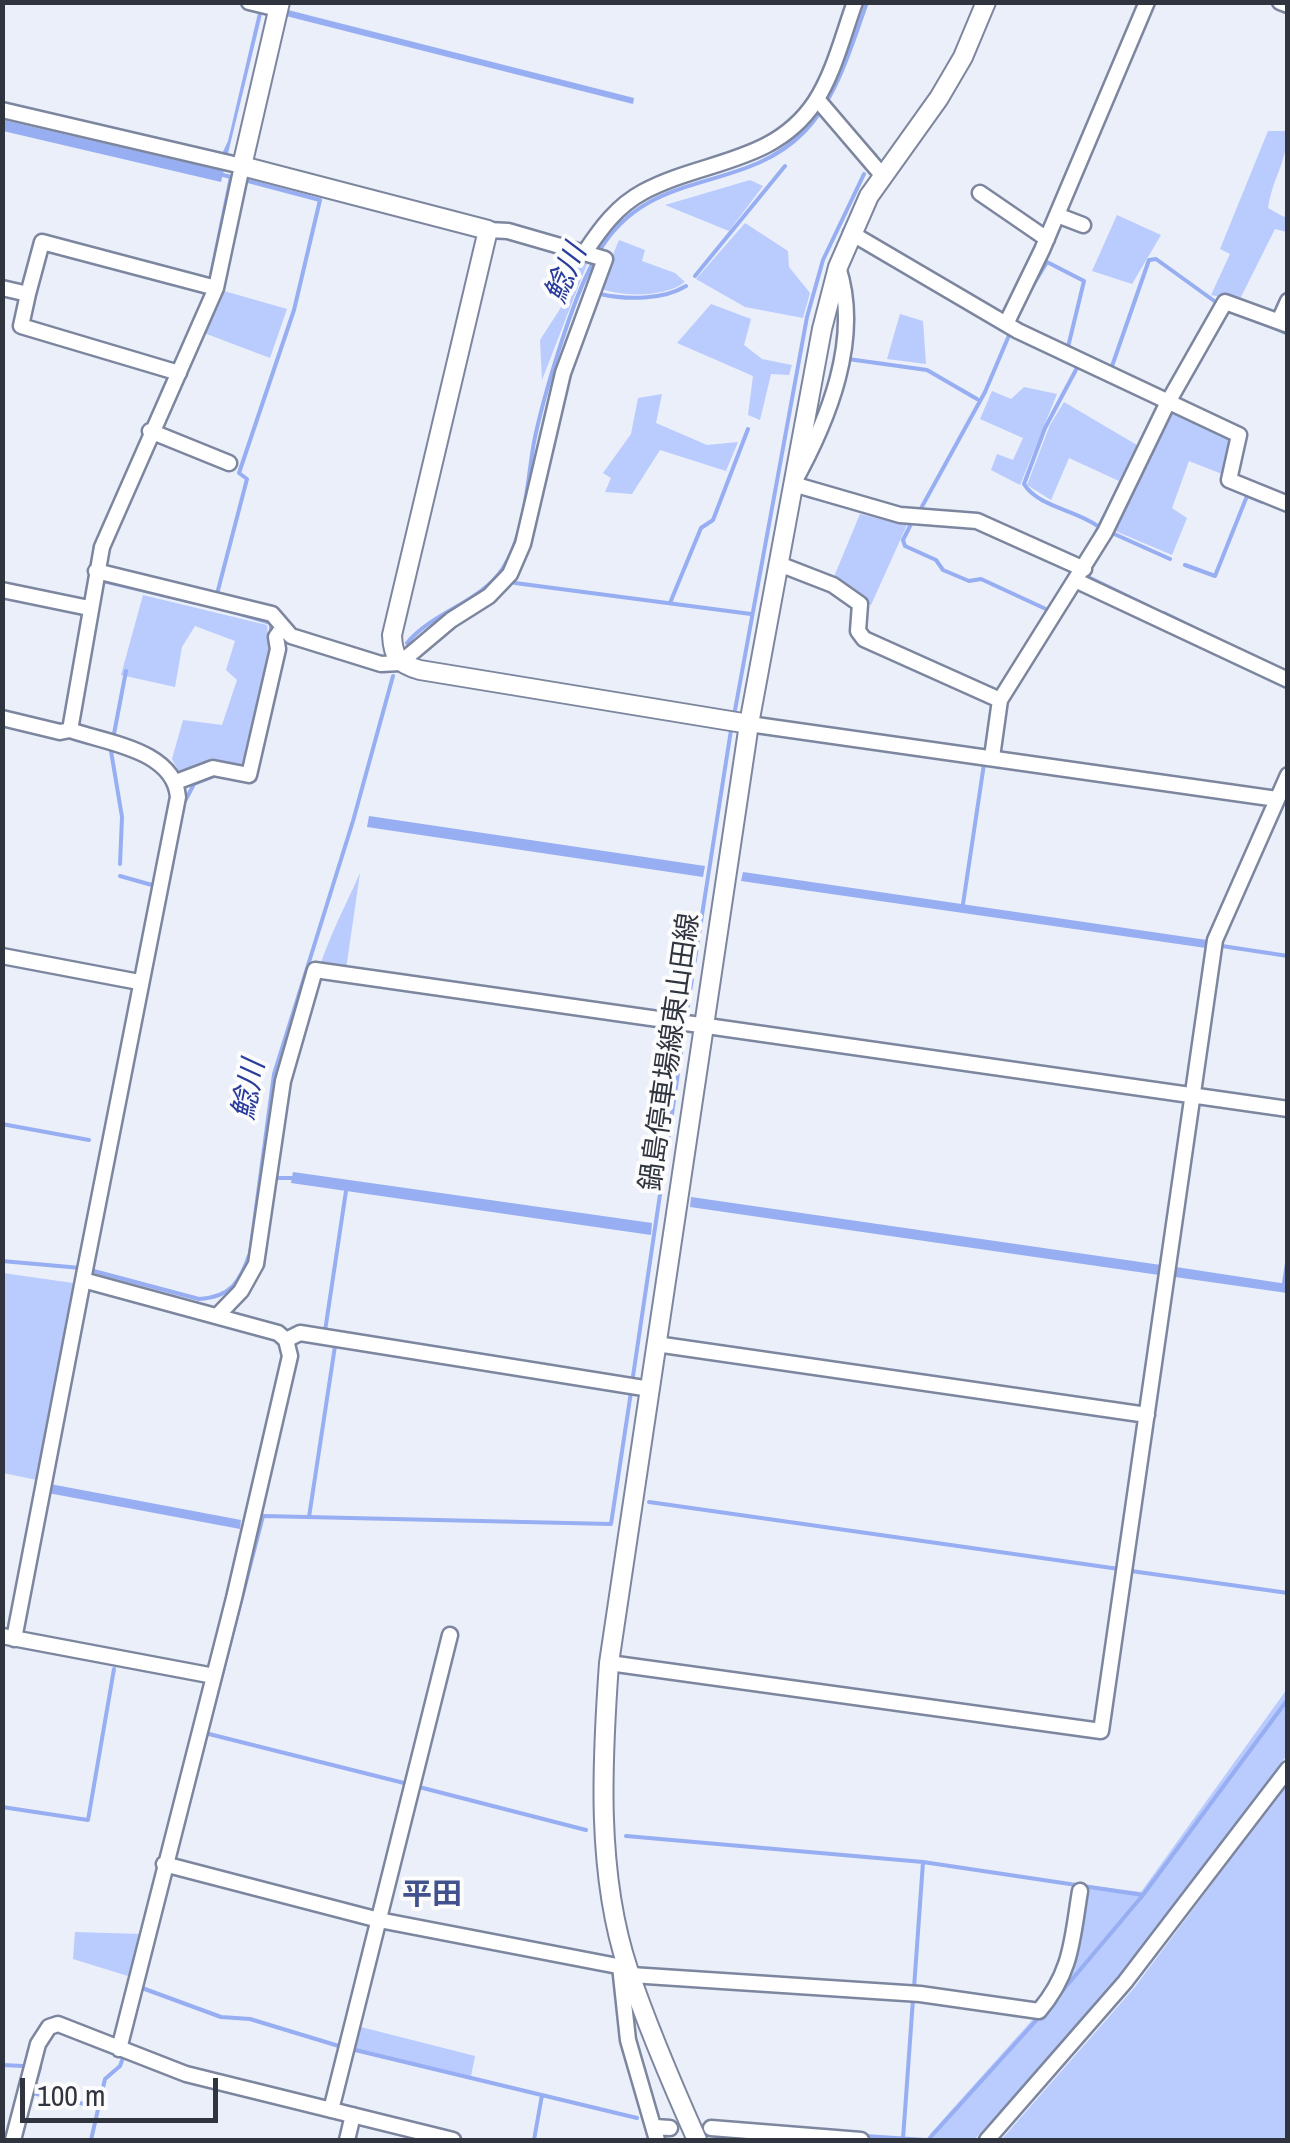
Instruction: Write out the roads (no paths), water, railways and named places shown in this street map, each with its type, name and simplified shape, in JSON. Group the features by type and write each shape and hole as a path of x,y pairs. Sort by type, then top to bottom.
{"main road":[{"name":"鍋島停車場線東山田線","path":"704,2134 626,1970 604,1814 609,1663 638,1387 656,1344 691,1023 838,268 882,175 939,98 964,56 986,2"},
{"path":"279,6 229,163 488,230 392,635 393,653 400,663 420,670 749,724"}],"street":[{"path":"250,2 279,6"},
{"path":"585,252 606,222 642,192 747,157 772,144 818,99 855,2"},
{"path":"1006,324 1057,216 1146,2"},
{"path":"1280,2 1288,6"},
{"path":"818,99 829,118 882,175"},
{"path":"2,110 229,163 216,288 102,547 70,730"},
{"path":"980,193 1047,239"},
{"path":"1057,216 1083,224"},
{"path":"96,571 272,614 291,636 382,664 400,663 450,620 489,596 510,574 523,544 563,373 605,259 508,231 488,230"},
{"path":"851,234 1006,324 1239,435 1230,480 1288,504"},
{"path":"178,372 21,326 42,242 216,288"},
{"path":"2,288 28,294"},
{"path":"992,757 1000,700 1080,575 1167,404 1225,302 1283,323 1288,301"},
{"path":"150,431 228,463"},
{"path":"794,484 900,515 977,521 1288,680"},
{"path":"779,564 833,586 860,604 858,630 864,639 1000,700"},
{"path":"2,590 89,608"},
{"path":"176,782 213,768 249,775 278,650 276,637 283,627"},
{"path":"2,718 60,732 70,730 161,762 176,782 178,797 8,1638 214,1676"},
{"path":"749,724 1277,798"},
{"path":"609,1663 1101,1730 1215,940 1288,775"},
{"path":"2,956 139,982"},
{"path":"217,1316 242,1292 256,1264 282,1081 316,970 1288,1109"},
{"path":"82,1277 278,1332 286,1340 290,1356 214,1676 164,1864 124,2051"},
{"path":"286,1340 300,1333 638,1387"},
{"path":"656,1344 1147,1415"},
{"path":"330,2110 450,1636"},
{"path":"987,2140 1125,1982 1288,1769"},
{"path":"164,1864 380,1920 626,1970 920,1994 1039,2011 1061,1986 1080,1891"},
{"path":"626,1970 628,2040 661,2132"},
{"path":"13,2140 38,2044 49,2026 69,2026 186,2074 453,2140"},
{"path":"347,2140 353,2116"},
{"path":"704,2134 861,2140"}],"waterway":[{"name":"鯰川","path":"598,253 619,225 643,206 669,193 752,166 779,152 804,132 834,88 867,2"},
{"path":"847,124 876,156"},
{"path":"695,276 785,166"},
{"path":"735,710 807,317 823,260 864,174"},
{"path":"210,280 231,177 223,175"},
{"path":"217,594 247,479 239,473 294,310 320,200 248,181"},
{"path":"1111,369 1149,260 1156,259 1217,303"},
{"name":"鯰川","path":"407,643 430,623 482,590 503,568 510,554 521,524 534,442 551,375 594,261"},
{"path":"1026,297 1047,262 1084,281 1068,347 1072,349"},
{"path":"600,294 644,298 686,286"},
{"path":"1250,318 1288,334"},
{"path":"919,512 985,392 1010,333"},
{"path":"848,359 927,370 977,399"},
{"path":"1078,366 1045,428 1024,484 1039,498 1099,527"},
{"path":"162,392 169,377"},
{"path":"670,603 701,528 713,520 748,429"},
{"path":"1111,503 1116,493"},
{"path":"808,496 911,524 903,540 905,546 936,560 943,570 969,581 981,579 1048,610"},
{"path":"1185,565 1215,576 1247,496 1262,502"},
{"path":"1274,506 1288,511"},
{"path":"1089,546 1105,515"},
{"path":"1112,533 1170,559"},
{"path":"1088,577 1150,607"},
{"path":"103,581 196,603"},
{"path":"515,583 751,614"},
{"path":"220,608 271,623 271,645"},
{"path":"1164,613 1225,643"},
{"path":"113,739 126,671"},
{"name":"鯰川","path":"90,1270 199,1299 227,1291 242,1272 250,1253 274,1074 353,821 393,676"},
{"path":"986,750 992,706"},
{"path":"686,1017 731,730"},
{"path":"111,751 122,817 120,864"},
{"path":"963,904 984,764"},
{"path":"167,890 184,803 194,784 217,775"},
{"path":"120,876 152,885"},
{"path":"1222,946 1288,956"},
{"path":"632,1383 685,1026"},
{"path":"2,1124 89,1140"},
{"path":"272,1178 292,1178"},
{"path":"325,1331 346,1191"},
{"path":"1284,1283 1288,1256"},
{"name":"鯰川","path":"2,1261 81,1268"},
{"path":"309,1517 335,1346"},
{"path":"188,1806 263,1516 611,1524 631,1392"},
{"path":"649,1502 1119,1569"},
{"path":"1131,1571 1288,1593"},
{"path":"2,1807 88,1820 114,1669"},
{"path":"1058,1996 1143,1895 1288,1699"},
{"path":"209,1734 408,1784"},
{"path":"419,1787 586,1830"},
{"path":"626,1836 923,1862 1143,1895"},
{"path":"914,1988 923,1862"},
{"path":"127,2046 158,1924"},
{"path":"142,1988 221,2017 250,2019 342,2047"},
{"path":"903,2139 913,1999"},
{"path":"928,2140 1042,2014"},
{"path":"351,2049 637,2118"},
{"path":"91,2140 105,2079 120,2066 124,2055"},
{"path":"2,2065 23,2066"},
{"path":"40,2068 32,2093 99,2107"},
{"path":"534,2140 542,2095"},
{"path":"865,2136 925,2140"}],"district":[{"name":"平田","path":"432,1896"}]}
